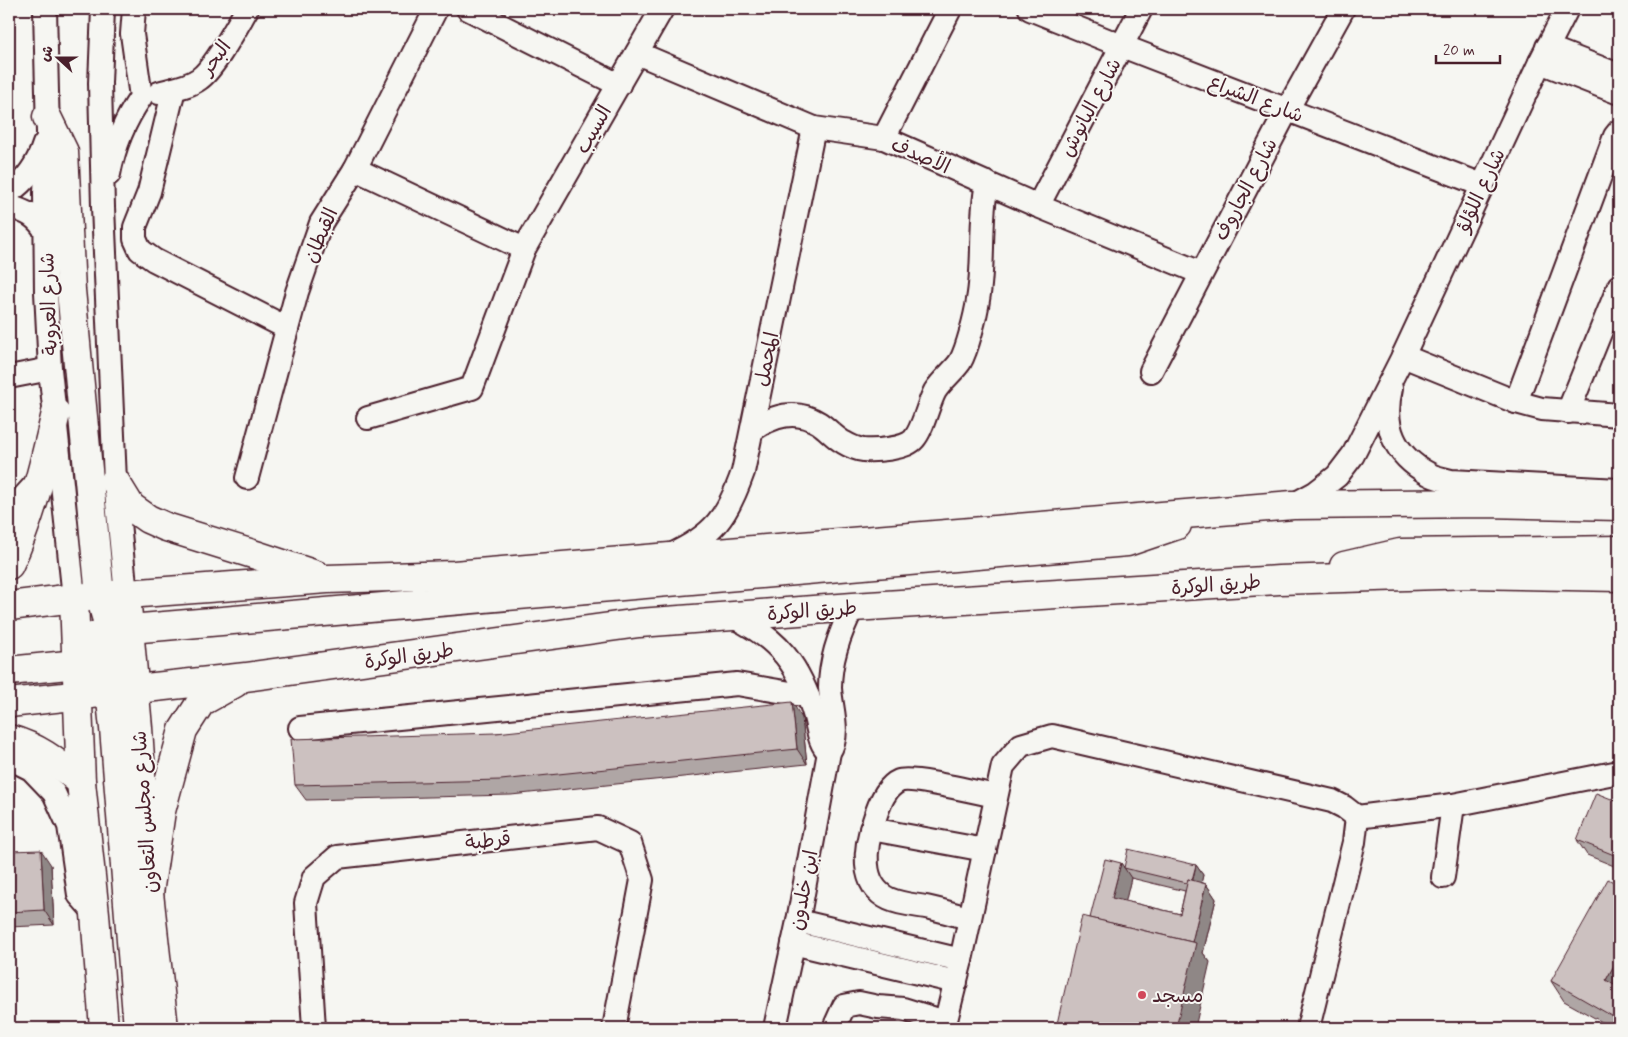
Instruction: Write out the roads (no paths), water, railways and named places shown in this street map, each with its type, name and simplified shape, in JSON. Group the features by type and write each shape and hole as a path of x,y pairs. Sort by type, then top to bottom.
{"main road":[{"path":"47,125 64,152 71,290 100,596 122,690 138,1028"},
{"path":"9,565 22,536 41,478 56,413"},
{"path":"115,481 132,507 148,519 166,527 327,579"},
{"path":"9,606 100,596 327,579 454,576 1293,505 1485,503 1619,506"},
{"path":"9,671 77,664 111,637 1127,542 1218,512"},
{"path":"1279,580 1400,554 1619,550"},
{"name":"طريق الوكرة","path":"9,703 246,677 639,623 852,607 1279,580 1471,574 1619,577"},
{"path":"78,695 111,637 100,596"},
{"path":"100,596 77,664 81,782 95,914 104,1028"},
{"path":"149,893 161,811 183,730 201,702 246,677"},
{"name":"شارع مجلس التعاون","path":"122,690 149,893 164,1028"},
{"path":"9,738 28,745 54,760 81,782"}],"street":[{"name":"شارع العروبة","path":"45,9 47,125 45,193 46,292 50,369 56,413 100,596"},
{"path":"100,596 115,481 103,207 100,83 103,9"},
{"path":"103,207 112,160 132,110 141,98 132,34 134,9"},
{"name":"البحر","path":"141,98 174,89 200,79 212,66 247,9"},
{"name":"القبطان","path":"247,478 297,292 321,224 355,169 436,9"},
{"path":"468,9 619,85"},
{"name":"السيب","path":"368,418 472,388 524,249 662,9"},
{"path":"884,138 950,9"},
{"name":"شارع الشراع","path":"1030,9 1482,186"},
{"name":"شارع البانوش","path":"1038,206 1141,9"},
{"name":"شارع الجاروف","path":"1151,371 1287,110 1343,9"},
{"name":"شارع اللؤلؤ","path":"1293,505 1315,493 1337,476 1354,455 1377,405 1399,364 1543,54 1568,9"},
{"name":"الأصدف","path":"637,53 814,128 884,138 1038,206 1201,273"},
{"path":"1543,54 1619,75"},
{"path":"1543,54 1619,93"},
{"path":"174,89 148,192 135,227 135,239 140,250 154,260 287,328"},
{"path":"9,192 28,175 40,155 47,125"},
{"name":"المحمل","path":"666,558 693,545 716,526 733,500 743,472 814,128"},
{"path":"1516,402 1615,136 1619,131"},
{"path":"355,169 524,249"},
{"path":"752,430 766,420 790,414 817,422 841,441 863,450 895,448 906,445 914,439 936,390 960,361 972,325 978,300 982,260 982,211 987,183"},
{"path":"9,206 39,221 46,232"},
{"path":"1568,412 1619,286"},
{"path":"1399,364 1542,409 1619,415"},
{"name":"شارع اللؤلؤ","path":"1399,364 1387,413 1390,429 1396,443 1405,456 1429,475 1451,481 1619,490"},
{"path":"9,377 50,369"},
{"path":"9,513 41,478"},
{"name":"ابن خلدون","path":"775,1028 798,920 829,752 834,739 830,688 832,667 843,626 852,607"},
{"path":"731,616 752,626 770,639 786,656 799,675 808,696 822,743 829,752"},
{"path":"300,728 737,684 808,696"},
{"path":"834,1028 844,1006 859,1003 903,1009 944,1025 956,982 1003,766 1021,745 1052,736 1332,802 1344,807 1357,818 1453,805 1619,772"},
{"path":"9,758 31,769 54,793 70,826 80,895 95,914"},
{"path":"970,918 927,907 909,905 888,898 877,889 868,875 867,845 876,815 889,788 900,780 932,783 996,796"},
{"path":"1443,877 1453,805"},
{"path":"1308,1028 1354,842 1357,818"},
{"name":"قرطبة","path":"314,1028 306,903 314,877 337,857 598,828 630,843 642,880 614,1028"},
{"path":"871,829 985,850"},
{"path":"798,920 960,960"},
{"path":"793,943 956,982"}],"place":[{"name":"مسجد","path":"1142,995"}]}
